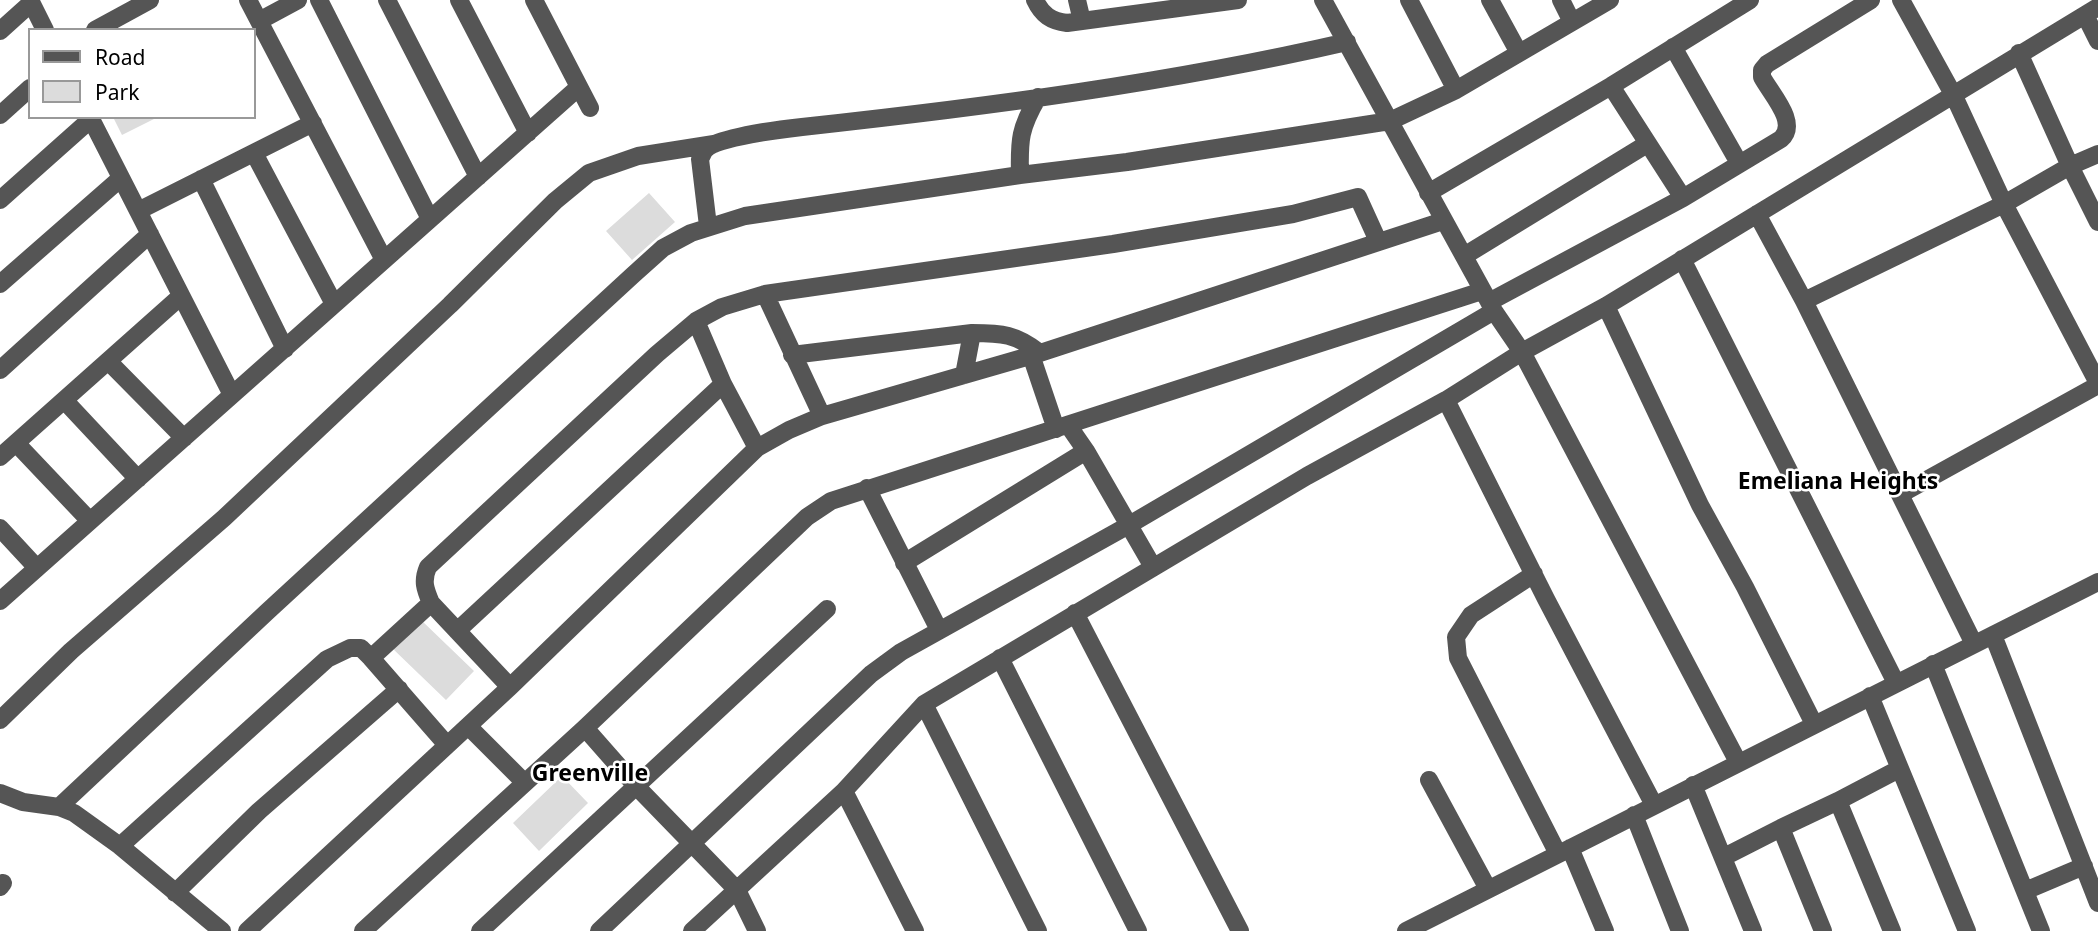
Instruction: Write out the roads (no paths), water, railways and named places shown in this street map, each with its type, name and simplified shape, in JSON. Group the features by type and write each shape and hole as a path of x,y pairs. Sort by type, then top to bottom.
{"street":[{"path":"99,28 150,0"},
{"path":"248,0 384,260"},
{"path":"259,21 298,0"},
{"path":"319,0 430,219"},
{"path":"387,0 478,177"},
{"path":"459,0 528,132"},
{"path":"534,0 590,108"},
{"path":"1035,0 1045,16 1055,22 1082,21 1133,7 1238,0"},
{"path":"1077,0 1082,21"},
{"path":"1323,0 1488,301 1522,352 1738,762"},
{"path":"1409,0 1456,90"},
{"path":"1490,0 1519,53"},
{"path":"1561,0 1572,22"},
{"path":"59,807 633,275 663,248 691,233 745,216 1020,175 1127,162 1390,121 1456,90 1610,0"},
{"path":"1428,193 1611,86 1750,0"},
{"path":"599,931 871,674 901,652 1129,525 1488,301 1684,198 1781,139 1789,128 1762,77 1762,71 1767,64 1871,0"},
{"path":"1901,0 1954,96 2004,204 2097,378 1901,494"},
{"path":"0,30 31,1 44,28"},
{"path":"692,931 844,791 924,704 1307,476 1446,400 1522,352 1606,306 2091,11 2098,41"},
{"path":"0,720 71,651 224,518 450,305 555,201 589,173 638,156 792,128 1038,97 1256,63 1348,42"},
{"path":"1673,47 1739,163"},
{"path":"2019,53 2098,222"},
{"path":"1611,86 1684,198"},
{"path":"0,601 579,87"},
{"path":"0,115 28,90"},
{"path":"1020,175 1019,152 1023,124 1038,97"},
{"path":"0,200 89,119"},
{"path":"91,119 232,395"},
{"path":"138,211 313,123"},
{"path":"708,226 700,159 705,150 714,144"},
{"path":"1464,256 1647,144"},
{"path":"254,153 334,304"},
{"path":"1804,301 2004,204 2070,166 2098,154"},
{"path":"0,284 121,178"},
{"path":"201,179 285,349"},
{"path":"510,687 431,603 423,586 428,567 696,321 722,307 765,294 1113,244 1293,214 1359,197 1378,242"},
{"path":"1757,214 1804,301 1974,644"},
{"path":"247,931 510,687 757,448 822,416 1036,354 1443,221"},
{"path":"0,370 150,234"},
{"path":"1682,259 1896,683"},
{"path":"765,294 822,416"},
{"path":"0,457 181,296"},
{"path":"363,931 585,728 807,517 831,501 1062,427 1488,301"},
{"path":"1606,306 1700,505 1814,724"},
{"path":"696,321 723,384 757,448"},
{"path":"792,355 972,333 996,333 1023,339 1036,354 1062,427 1086,451 1153,567"},
{"path":"964,375 972,333"},
{"path":"108,361 184,438"},
{"path":"457,631 723,384"},
{"path":"64,400 138,479"},
{"path":"1446,400 1654,805"},
{"path":"16,443 90,521"},
{"path":"904,563 1086,451"},
{"path":"867,488 939,630"},
{"path":"0,528 37,568"},
{"path":"1534,574 1471,615 1456,637 1458,659 1605,931"},
{"path":"1406,931 2098,582"},
{"path":"371,658 431,603"},
{"path":"480,931 827,609"},
{"path":"1075,613 1240,931"},
{"path":"1993,635 2098,903"},
{"path":"120,846 327,659 349,648 361,648 447,745"},
{"path":"1000,658 1138,931"},
{"path":"1933,664 2041,931"},
{"path":"176,893 259,811 399,689"},
{"path":"1870,696 1968,931"},
{"path":"924,704 1038,931"},
{"path":"468,726 524,783"},
{"path":"585,728 636,786 737,890 757,931"},
{"path":"1724,857 1899,769"},
{"path":"1429,780 1489,889"},
{"path":"1693,785 1753,931"},
{"path":"844,791 915,931"},
{"path":"0,793 23,802 59,807 74,813 120,846 222,931"},
{"path":"1838,801 1892,931"},
{"path":"1634,815 1680,931"},
{"path":"1781,828 1823,931"},
{"path":"2025,891 2084,866"}],"district":[{"name":"Emeliana Heights","path":"1838,482"},
{"name":"Greenville","path":"590,774"}]}
